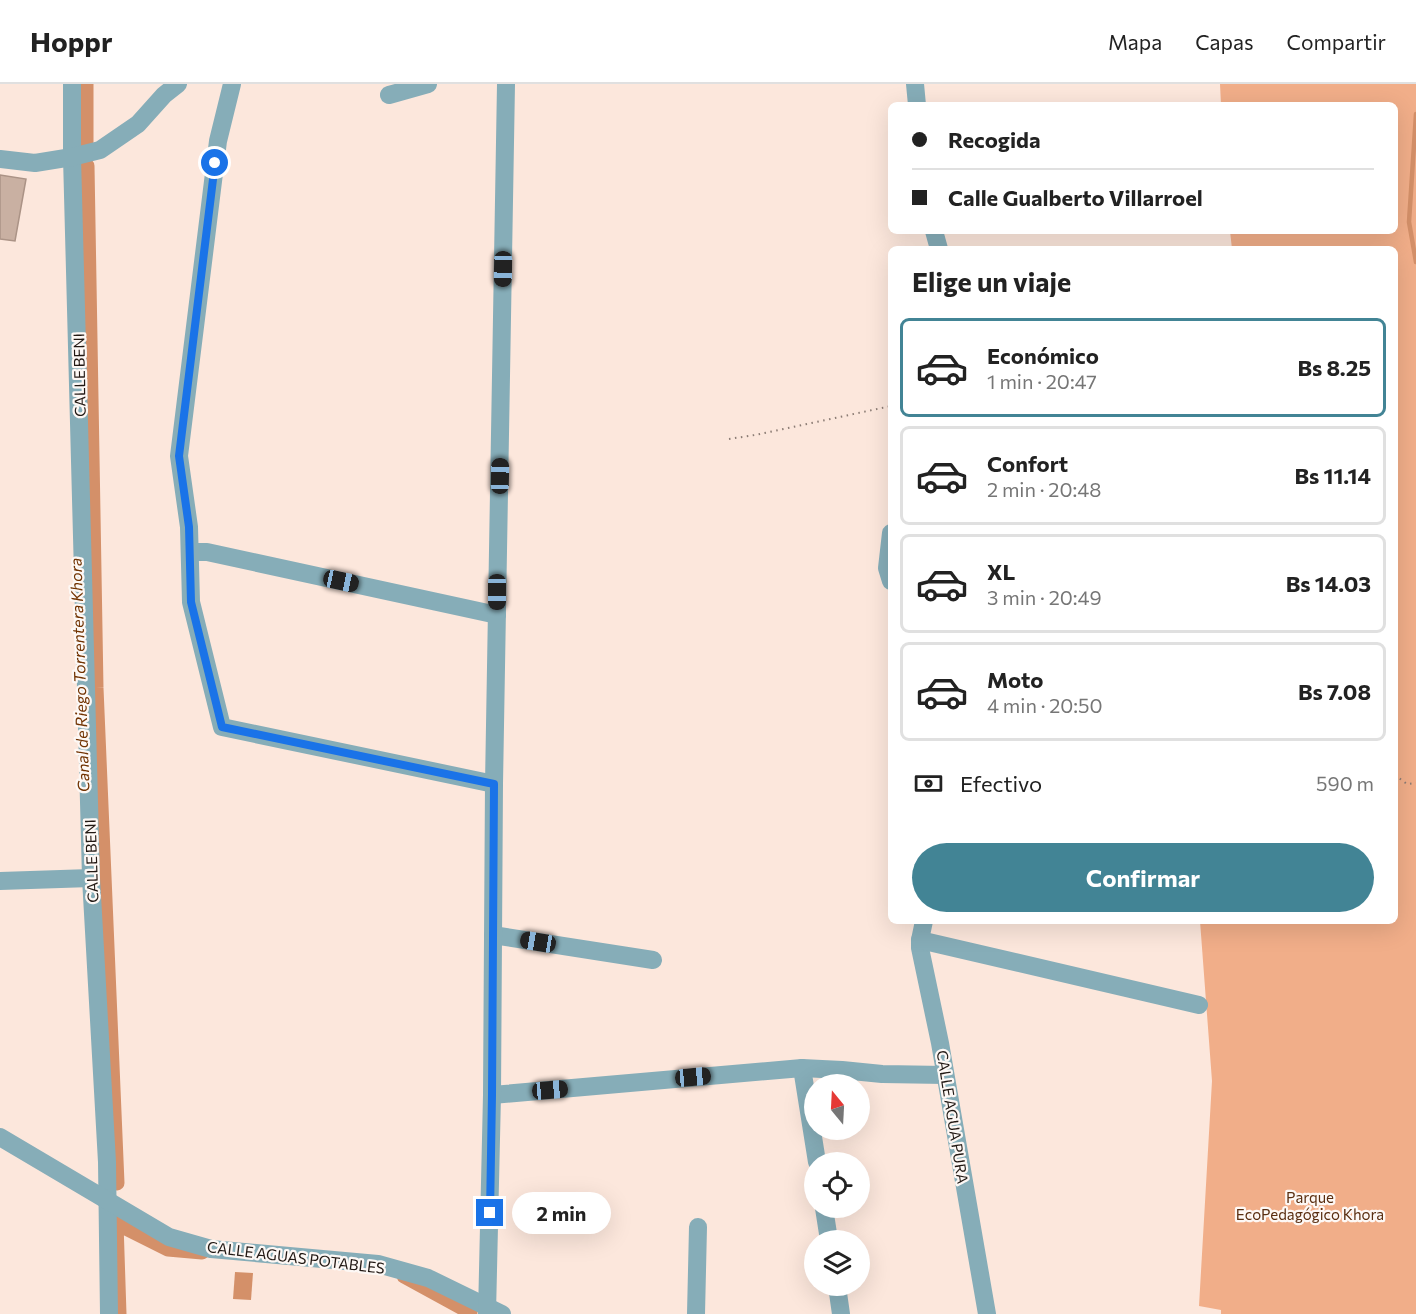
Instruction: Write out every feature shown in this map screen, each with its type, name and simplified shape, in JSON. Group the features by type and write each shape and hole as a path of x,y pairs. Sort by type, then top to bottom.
{"street":[{"name":"CALLE BENI","path":"72,84 91,878 108,1202 109,1314"},
{"path":"0,159 35,163 72,158 100,150 138,124 164,95 178,84"},
{"path":"232,84 218,141 179,456 189,527 191,602 222,727 494,784"},
{"path":"389,95 428,84"},
{"path":"492,1312 494,784 506,84"},
{"path":"915,84 917,102"},
{"path":"190,552 207,552 497,615"},
{"path":"0,881 91,878"},
{"name":"CALLE AGUA PURA","path":"923,924 920,948 940,1043 987,1314"},
{"path":"493,936 653,960"},
{"path":"920,940 1199,1005"},
{"path":"492,1095 801,1068 882,1074 945,1075"},
{"path":"801,1068 815,1152"},
{"name":"CALLE AGUAS POTABLES","path":"0,1137 169,1237 211,1249 378,1264 428,1278 492,1312"},
{"path":"696,1314 698,1227"},
{"path":"838,1296 841,1314"}],"path":[{"path":"729,439 888,407"},
{"path":"1398,777 1407,784 1416,783"}],"green space":[{"name":"Parque EcoPedagógico Khora","path":"1220,84 1416,84 1416,1314 1221,1314 1221,1310 1199,1306 1212,1081 1200,924 1398,924 1398,246 1232,246 1230,234 1398,234 1398,102 1221,102"}],"shaded area":[{"path":"235,1272 253,1273 251,1300 233,1299"}],"building":[{"path":"0,175 26,179 15,241 0,239"}],"waterway":[{"name":"Canal de Riego Torrentera Khora","path":"86,84 86,142"},
{"path":"1416,114 1409,222 1416,262"},
{"name":"Canal de Riego Torrentera Khora","path":"87,166 96,688 117,1183"},
{"name":"Canal de Riego Torrentera Khora","path":"119,1314 116,1223 168,1249 202,1252"},
{"name":"Canal de Riego Torrentera Khora","path":"404,1276 470,1312"}],"route":[{"path":"215,163 179,456 189,527 191,602 222,727 494,784 490,1213"}]}
